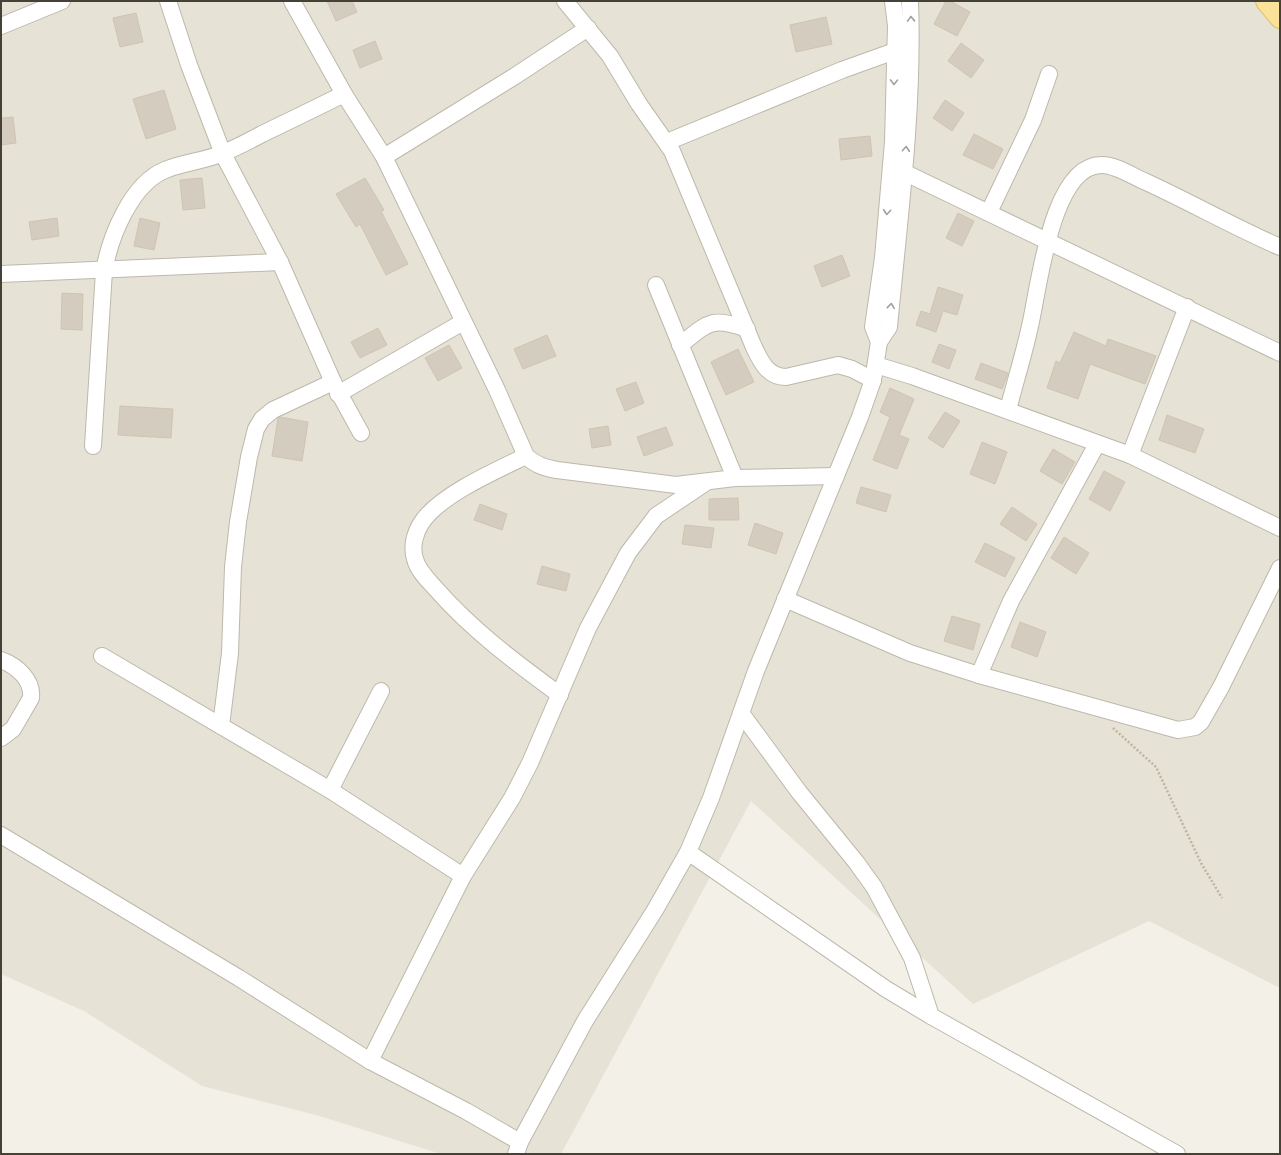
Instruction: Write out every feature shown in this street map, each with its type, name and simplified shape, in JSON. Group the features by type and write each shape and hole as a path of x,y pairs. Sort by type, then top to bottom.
{"main road":[{"path":"1266,1 1280,18"}],"street":[{"path":"1,26 62,1"},
{"path":"168,1 189,65 223,154 280,262 336,388 361,433"},
{"path":"292,1 344,94 384,157 526,456 531,461 544,467 596,476 664,484 707,482 735,478 836,476"},
{"path":"565,1 610,56 639,104 667,142 681,171 747,329 765,368 780,377 838,365 852,369 912,376 1130,455 1196,485 1280,527"},
{"path":"1,835 239,978 370,1062 466,1111 518,1148 585,1021 655,910 688,852 711,798 756,671 836,476 874,372 879,342 889,327 897,169 896,26 893,1"},
{"path":"897,169 912,46 910,1"},
{"path":"384,157 515,76 588,28"},
{"path":"667,142 842,70 895,51"},
{"path":"989,212 1033,120 1049,74"},
{"path":"93,446 104,271 107,251 118,226 132,201 146,182 162,170 176,165 223,154 344,94"},
{"path":"1008,410 1030,327 1050,227 1056,211 1078,174 1088,167 1102,165 1109,166 1175,195 1280,247"},
{"path":"897,169 1280,353"},
{"path":"1,274 104,271 280,262"},
{"path":"656,285 735,478"},
{"path":"1130,455 1187,307"},
{"path":"221,726 230,653 233,567 238,522 249,458 256,429 265,415 280,405 336,388 463,322"},
{"path":"680,345 710,323 726,323 747,329"},
{"path":"979,675 1011,601 1097,444"},
{"path":"526,456 468,486 440,503 428,514 416,533 413,547 414,558 418,568 470,624 514,661 560,695"},
{"path":"370,1062 463,876 512,798 560,695 588,628 628,553 656,516 707,482"},
{"path":"785,598 910,653 979,675 1178,730 1194,727 1201,722 1221,687 1280,568"},
{"path":"102,656 330,790 463,876"},
{"path":"1,660 21,673 27,680 32,693 31,698 13,729 1,738"},
{"path":"330,790 381,691"},
{"path":"742,713 799,792 856,862 874,888 912,958 930,1016"},
{"path":"688,852 848,964 930,1016 1177,1154"}],"path":[{"path":"1109,725 1156,767 1201,863 1222,898"}],"shaded area":[{"path":"1,1 1280,1 1280,988 1149,921 973,1004 751,801 561,1154 441,1154 316,1115 202,1086 84,1011 1,974"}],"building":[{"path":"327,1 352,1 357,12 336,21"},
{"path":"946,1 950,1 970,12 957,36 934,24"},
{"path":"136,13 143,42 120,47 113,18"},
{"path":"826,17 832,44 796,52 790,25"},
{"path":"375,41 382,59 360,68 353,50"},
{"path":"961,43 984,60 971,78 948,61"},
{"path":"164,90 176,129 146,139 133,99"},
{"path":"945,100 964,113 952,131 933,118"},
{"path":"13,117 16,143 1,145 1,118"},
{"path":"974,134 1003,149 993,169 963,155"},
{"path":"870,136 872,156 841,160 839,139"},
{"path":"202,178 205,208 183,210 180,180"},
{"path":"365,178 384,210 381,211 408,264 386,275 360,224 356,227 336,194"},
{"path":"958,213 974,221 962,246 946,238"},
{"path":"57,218 59,236 32,240 29,222"},
{"path":"140,218 160,223 154,250 134,246"},
{"path":"842,255 850,276 822,287 814,266"},
{"path":"938,287 963,295 957,315 943,311 936,332 916,325 921,311 930,314"},
{"path":"62,293 83,294 82,330 61,329"},
{"path":"378,328 387,345 360,358 351,342"},
{"path":"1074,332 1106,346 1108,339 1156,356 1145,384 1090,364 1078,399 1047,388 1056,361 1060,363"},
{"path":"547,335 556,356 523,369 514,349"},
{"path":"939,344 956,350 949,369 932,362"},
{"path":"449,345 462,368 438,381 425,358"},
{"path":"738,349 754,382 726,395 711,362"},
{"path":"981,363 1008,373 1002,389 975,379"},
{"path":"636,382 644,403 625,411 616,389"},
{"path":"890,388 914,399 899,435 909,439 897,469 873,460 890,417 880,412"},
{"path":"120,406 173,409 171,438 118,435"},
{"path":"945,412 960,421 943,448 928,438"},
{"path":"1167,415 1204,429 1195,453 1159,440"},
{"path":"280,417 308,422 302,461 272,456 278,418"},
{"path":"608,426 611,445 592,448 589,429"},
{"path":"666,427 673,445 644,456 637,437"},
{"path":"982,442 1007,452 995,484 970,474"},
{"path":"1053,449 1075,462 1062,484 1040,471"},
{"path":"1104,471 1125,482 1110,511 1089,499"},
{"path":"861,487 891,495 886,512 856,503"},
{"path":"738,498 739,520 709,520 709,499"},
{"path":"480,504 507,514 502,530 474,520"},
{"path":"1012,507 1037,524 1026,541 1000,524"},
{"path":"755,523 783,533 776,554 748,545"},
{"path":"685,525 714,528 711,548 682,544"},
{"path":"1064,537 1089,553 1076,574 1051,558"},
{"path":"985,543 1015,558 1005,577 975,562"},
{"path":"542,566 570,574 566,591 537,584"},
{"path":"952,616 980,624 973,650 944,641"},
{"path":"1020,622 1046,632 1037,657 1011,647"}]}
